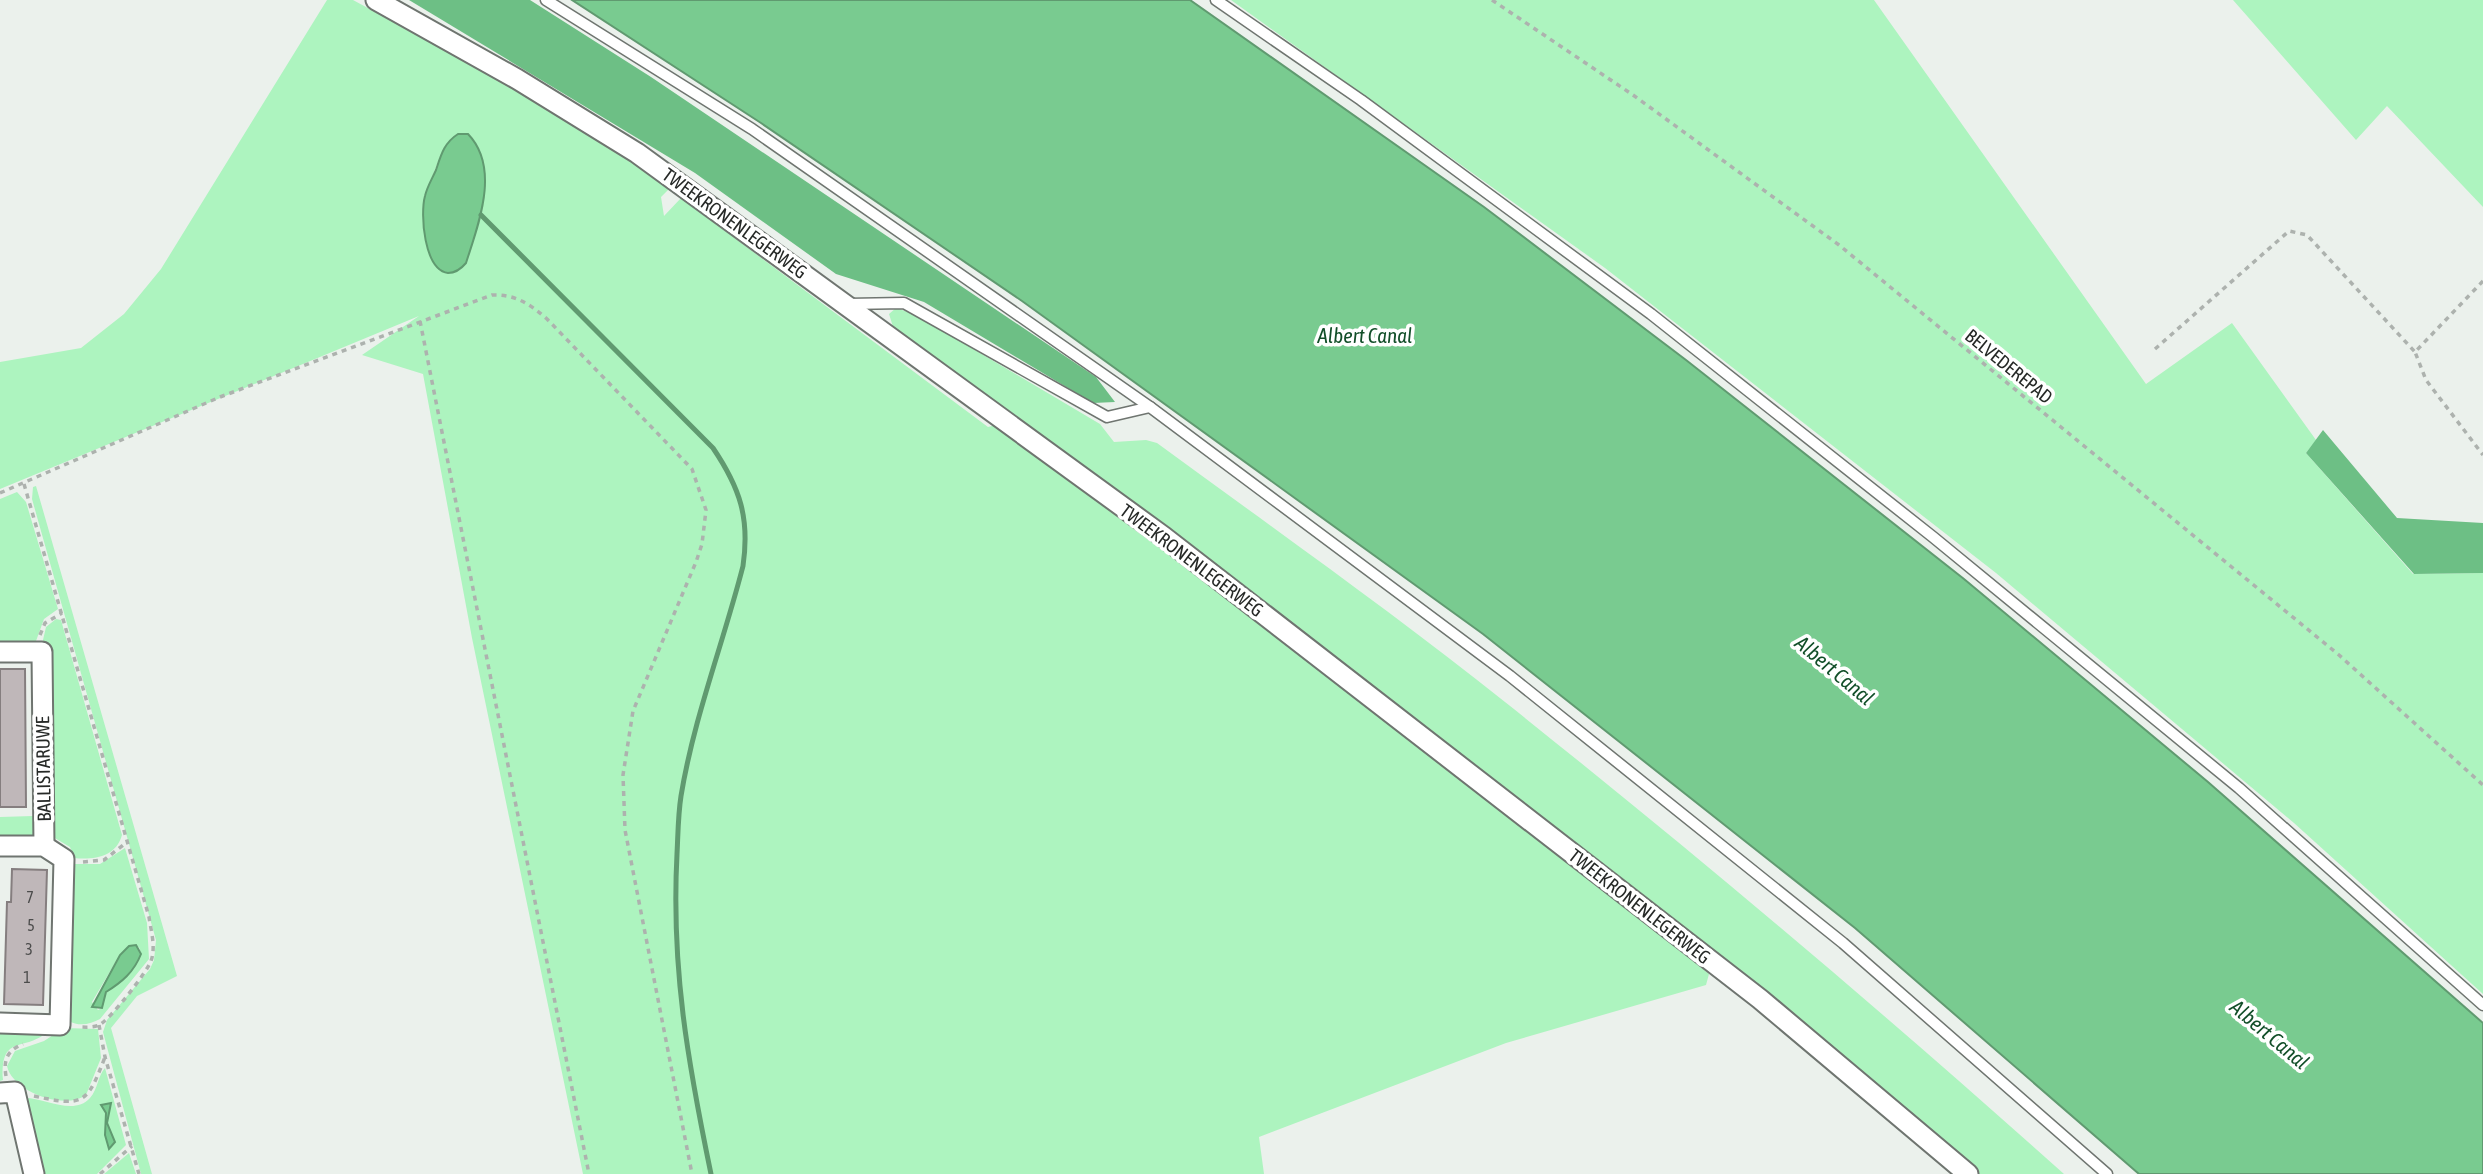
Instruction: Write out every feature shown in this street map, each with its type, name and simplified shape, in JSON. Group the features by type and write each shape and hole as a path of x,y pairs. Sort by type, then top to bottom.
{"street":[{"name":"TWEEKRONENLEGERWEG","path":"376,0 517,79 637,153 1164,537 1749,991 1968,1174"},
{"path":"0,652 42,652"},
{"name":"BALLISTARUWE","path":"42,652 44,846 64,859"},
{"path":"0,846 44,846"},
{"path":"0,1023 61,1025 64,859"},
{"path":"7,1093 34,1174"}],"lane":[{"path":"546,0 752,129 1150,407 1531,693 1843,943 2106,1174"},
{"path":"1216,0 1361,100 1651,314 1889,502 2239,788 2483,1005"},
{"path":"847,304 904,303 1107,417 1150,407"}],"path":[{"name":"BELVEDEREPAD","path":"1492,0 1633,95 1839,245 2339,655 2483,785"},
{"path":"2155,349 2290,231 2307,235 2415,352 2427,380 2483,455"},
{"path":"2415,352 2483,281"},
{"path":"0,494 220,397 492,295 511,295 529,304 692,469 702,489 706,510 702,544 633,711 622,775 625,830 692,1174"},
{"path":"420,321 589,1174"},
{"path":"24,484 149,917 153,949 144,972 99,1025 61,1025"},
{"path":"42,652 42,629 45,623 62,613"},
{"path":"64,859 93,863 104,860 127,842"},
{"path":"99,1025 105,1057 139,1174"},
{"path":"26,1043 11,1049 6,1059 7,1093 68,1103 79,1102 91,1092 105,1057"},
{"path":"100,1174 132,1146"}],"shaded area":[{"path":"327,0 353,0 653,162 672,178 668,190 661,197 664,216 681,198 988,427 996,425 1193,568 1651,925 1709,974 1706,985 1506,1043 1259,1137 1264,1174 583,1174 472,638 423,374 362,355 419,316 0,489 0,362 81,348 124,314 161,269","holes":["440,157 484,170 483,200 427,250 425,195"]},
{"path":"409,0 530,0 651,77 1096,377 1115,402 1093,403 924,302 836,274 695,173"},
{"path":"1231,0 1874,0 2146,384 2232,323 2316,440 2306,453 2413,574 2483,573 2483,994 2294,823 1996,573 1605,268"},
{"path":"2233,0 2483,0 2483,207 2387,106 2356,140"},
{"path":"896,308 914,314 1100,424 1114,442 1146,440 1157,443 1376,603 1505,702 1718,875 1858,993 2064,1174 1977,1174 895,333 889,314"},
{"path":"2323,430 2397,518 2483,523 2483,573 2414,574 2306,453"},
{"path":"36,486 177,976 137,996 111,1028 152,1174 141,1174 103,1032 107,1020 150,969 156,940 32,499 33,487"},
{"path":"17,492 26,502 58,609 44,619 36,641 0,643 0,499"},
{"path":"56,619 61,620 122,835 115,848 103,856 74,858 70,847 53,837 43,640 46,627"},
{"path":"33,816 33,837 0,841 0,817"},
{"path":"125,848 147,923 149,959 100,1019 77,1024 69,1021 74,864 100,864","holes":["139,947 141,954 127,976 106,991 102,1008 98,1010 92,1002 115,963"]},
{"path":"64,1028 98,1029 101,1058 86,1095 65,1101 40,1096 28,1090 11,1075 7,1066 15,1051 44,1041"},
{"path":"0,1030 46,1033 9,1050 3,1066 3,1080 0,1081"},
{"path":"105,1068 126,1145 97,1174 44,1174 35,1151 25,1098 76,1106 90,1098"},
{"path":"129,1153 136,1174 104,1174"}],"water":[{"name":"Albert Canal","path":"572,0 1190,0 1484,207 1686,360 1964,579 2208,782 2483,1023 2483,1174 2139,1174 1855,928 1483,634 1022,301 761,123"},
{"path":"458,134 468,134 478,148 483,163 484,197 466,263 458,270 448,273 440,270 429,252 423,215 427,189 449,141"},
{"path":"136,945 141,954 135,966 106,992 102,1008 92,1007 120,955 129,946"},
{"path":"111,1103 107,1123 115,1142 109,1149 105,1135 106,1113 101,1105"}],"building":[{"path":"0,669 25,669 26,807 0,807"},
{"path":"12,869 47,870 43,1005 4,1004 7,902 11,902"}],"waterway":[{"path":"481,215 713,448 730,477 741,504 745,533 743,566 693,738 681,796 678,832 676,896 679,976 695,1093 711,1174"}]}
